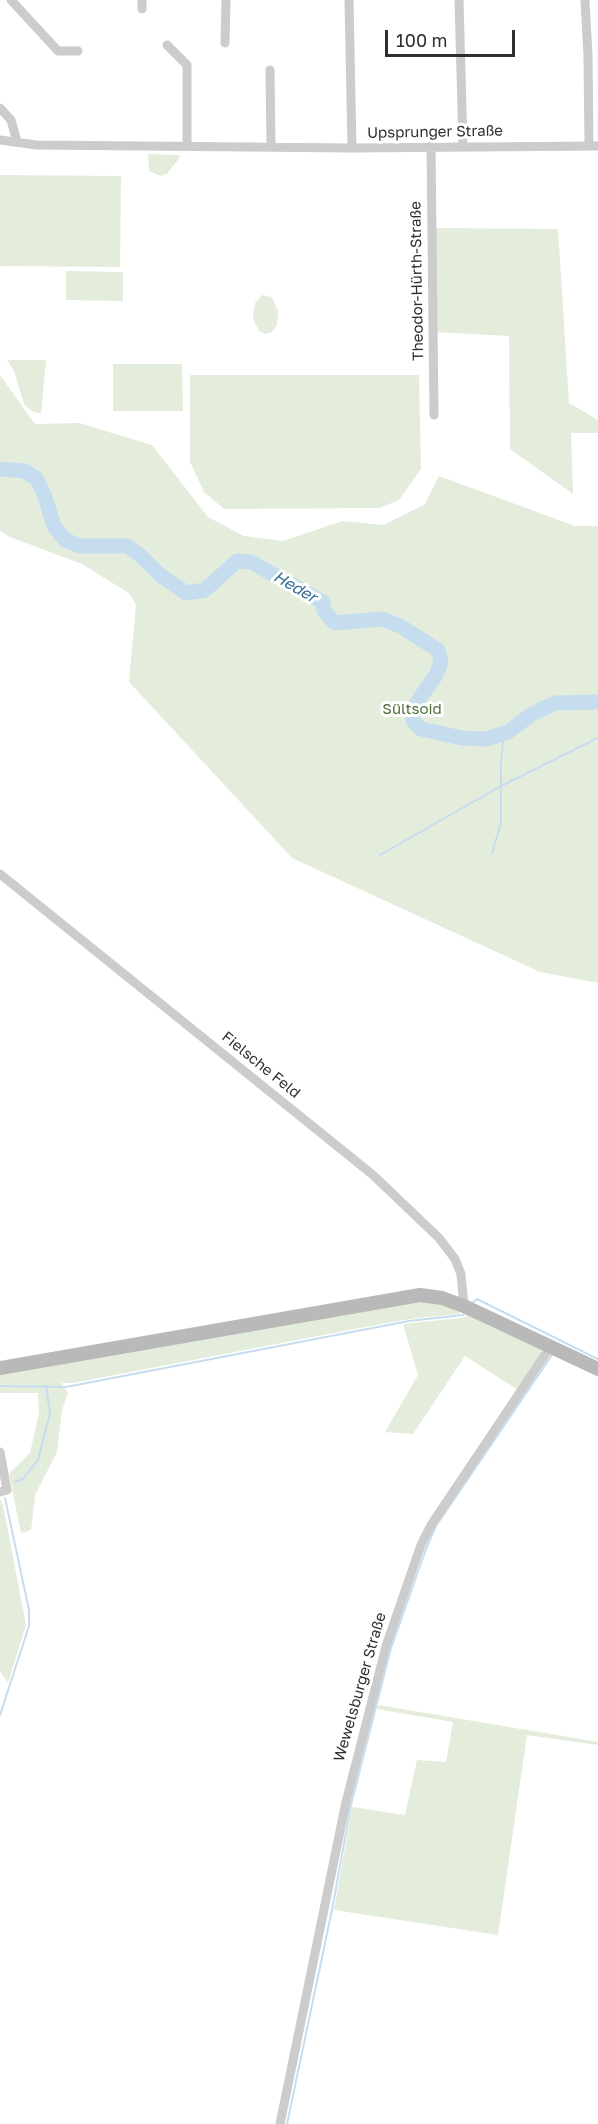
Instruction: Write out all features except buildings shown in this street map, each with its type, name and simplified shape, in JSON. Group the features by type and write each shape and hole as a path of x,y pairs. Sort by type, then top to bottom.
{"main road":[{"path":"0,1368 420,1295 442,1298 464,1306 598,1369"}],"street":[{"path":"11,0 58,51 78,51"},
{"path":"225,43 226,0"},
{"path":"349,0 352,148"},
{"path":"459,0 463,146"},
{"path":"585,0 593,56 593,146"},
{"path":"166,45 187,65 187,146"},
{"path":"270,70 272,147"},
{"path":"0,108 11,120 17,142"},
{"name":"Upsprunger Straße","path":"0,140 36,145 352,148 593,146"},
{"name":"Theodor-Hürth-Straße","path":"431,146 434,415"},
{"name":"Fielsche Feld","path":"0,874 372,1175 439,1238 455,1259 461,1274 464,1306"},
{"name":"Wewelsburger Straße","path":"280,2124 346,1802 386,1646 431,1525 551,1346"},
{"path":"0,1452 7,1490 0,1492"}],"green space":[{"path":"148,154 180,155 180,157 167,174 160,176 149,171"},
{"path":"0,175 121,176 120,267 0,266"},
{"path":"436,228 558,229 569,403 598,420 598,433 571,433 573,494 510,449 509,336 435,332"},
{"path":"66,271 123,272 123,301 66,300"},
{"path":"262,295 272,297 278,311 277,325 272,332 265,334 259,331 253,319 255,303"},
{"path":"7,360 46,360 41,414 32,411 24,404 14,371"},
{"path":"113,364 182,364 183,411 113,411"},
{"name":"Sültsoid","path":"0,375 35,424 79,423 152,445 208,517 244,536 283,541 342,521 383,525 425,504 439,476 575,526 598,526 598,983 540,972 292,858 129,682 136,605 130,594 82,564 10,537 0,531"},
{"path":"190,375 419,375 421,469 399,500 380,508 224,509 204,492 190,462"},
{"path":"417,1301 447,1305 462,1311 459,1314 410,1319 73,1383 62,1383 68,1393 62,1410 57,1452 35,1495 31,1530 21,1533 9,1474 30,1453 39,1413 38,1393 0,1393 0,1375"},
{"path":"468,1313 540,1346 542,1352 518,1390 465,1356 413,1434 385,1432 418,1375 403,1324 465,1317"},
{"path":"0,1499 26,1625 8,1683 0,1671"},
{"path":"378,1705 598,1742 597,1745 527,1735 498,1935 334,1910 352,1807 405,1815 417,1760 446,1762 453,1722 377,1709"}],"waterway":[{"name":"Heder","path":"0,469 24,471 36,478 44,494 54,526 65,540 80,546 127,546 160,575 186,593 205,590 237,561 251,562 323,602 324,611 335,623 382,619 400,626 438,650 441,662 436,675 413,708 413,721 421,729 462,738 486,739 508,732 532,714 555,703 598,702"},
{"path":"492,853 501,823 501,763 504,733"},
{"path":"380,855 501,786 598,738"},
{"path":"472,1303 477,1299 598,1359"},
{"path":"0,1386 66,1387 409,1321 465,1313"},
{"path":"287,2124 332,1910 351,1805 391,1648 436,1526 552,1355"},
{"path":"15,1482 23,1479 38,1460 50,1413 46,1386"},
{"path":"0,1715 29,1626 29,1610 5,1498"}]}
